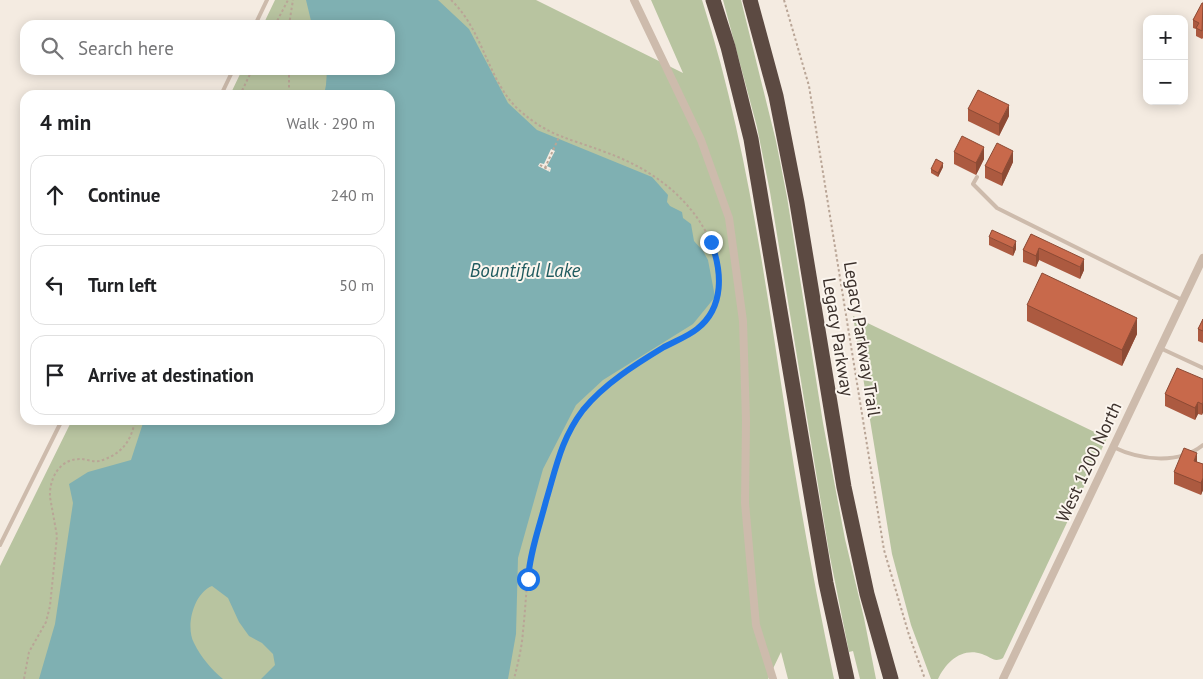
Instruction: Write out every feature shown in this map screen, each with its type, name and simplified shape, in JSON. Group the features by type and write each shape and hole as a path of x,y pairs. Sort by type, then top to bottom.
{"highway":[{"path":"713,0 728,48 751,139 826,583 847,679"},
{"name":"Legacy Parkway","path":"750,0 776,96 795,194 848,506 867,594 892,679"}],"street":[{"path":"634,0 701,140 729,218 743,321 746,512 756,625 773,679"},
{"name":"West 1200 North","path":"1003,679 1203,258"}],"lane":[{"path":"257,20 267,0"},
{"path":"223,90 231,75"},
{"path":"977,177 973,184 997,208 1182,300"},
{"path":"1160,348 1203,368"},
{"path":"0,546 60,425"},
{"path":"1113,447 1134,455 1164,458 1190,452 1203,445"}],"path":[{"path":"278,20 288,0"},
{"path":"290,20 293,0"},
{"path":"451,0 477,35 507,97 534,122 560,137 607,152 634,164 657,178 673,191 691,210 705,230 716,257 720,277 716,304 702,325 690,334 653,354 603,390 583,411 566,438 558,457 532,551 521,649 514,679"},
{"name":"Legacy Parkway Trail","path":"784,0 810,86 884,550 909,634 925,679"},
{"path":"242,90 250,75"},
{"path":"289,75 290,90"},
{"path":"545,168 560,137"},
{"path":"540,165 549,170"},
{"path":"24,679 29,652 46,622 50,606 57,541 50,497 53,477 69,461 82,459 98,461 117,453 128,441 134,425"}],"green space":[{"path":"275,0 536,0 683,73 651,0 702,0 731,104 753,210 803,519 834,679 788,679 781,652 768,679 0,679 0,566 70,425 395,425 395,90 232,90 240,75 395,75 395,20 265,20"},
{"path":"723,0 741,0 776,141 787,197 823,423 845,539 876,679 860,679 853,651 849,652 829,552 770,192 757,127"},
{"path":"853,316 1107,438 1003,658 995,660 975,652 961,654 945,667 938,679 931,679 911,625 892,554"}],"water":[{"name":"Bountiful Lake","path":"306,0 438,0 469,29 508,103 537,130 652,177 668,195 667,202 670,206 682,212 683,218 691,224 694,241 708,260 715,297 693,324 603,380 576,405 543,469 518,558 516,634 508,679 261,679 275,665 273,654 262,643 249,636 239,622 228,598 212,586 200,595 193,611 190,628 191,636 200,653 210,667 223,679 39,679 55,624 73,503 69,484 88,472 131,460 142,425 395,425 395,90 325,90 327,75 395,75 395,20 311,20"}],"pier":[{"path":"551,149 555,151 547,166 551,168 550,172 538,166 540,163 544,164"}],"building":[{"path":"1202,3 1202,31 1196,28 1199,23 1193,20"},
{"path":"978,90 1009,105 999,124 968,109"},
{"path":"962,136 984,147 976,163 954,152"},
{"path":"997,143 1013,151 1002,174 985,166"},
{"path":"936,159 943,163 938,173 931,169"},
{"path":"992,230 1016,241 1013,248 989,237"},
{"path":"1031,234 1084,259 1080,267 1039,248 1036,256 1023,250"},
{"path":"1042,273 1137,318 1122,350 1027,305"},
{"path":"1203,319 1203,331 1198,329"},
{"path":"1177,368 1203,379 1203,402 1202,404 1198,402 1195,408 1165,394"},
{"path":"1184,448 1197,453 1194,461 1203,464 1201,483 1174,472"}],"route":[{"path":"528,579 530,557 535,536 560,450 577,419 590,402 614,381 653,354 690,334 702,325 712,312 718,296 720,277 719,267 711,242"}]}
